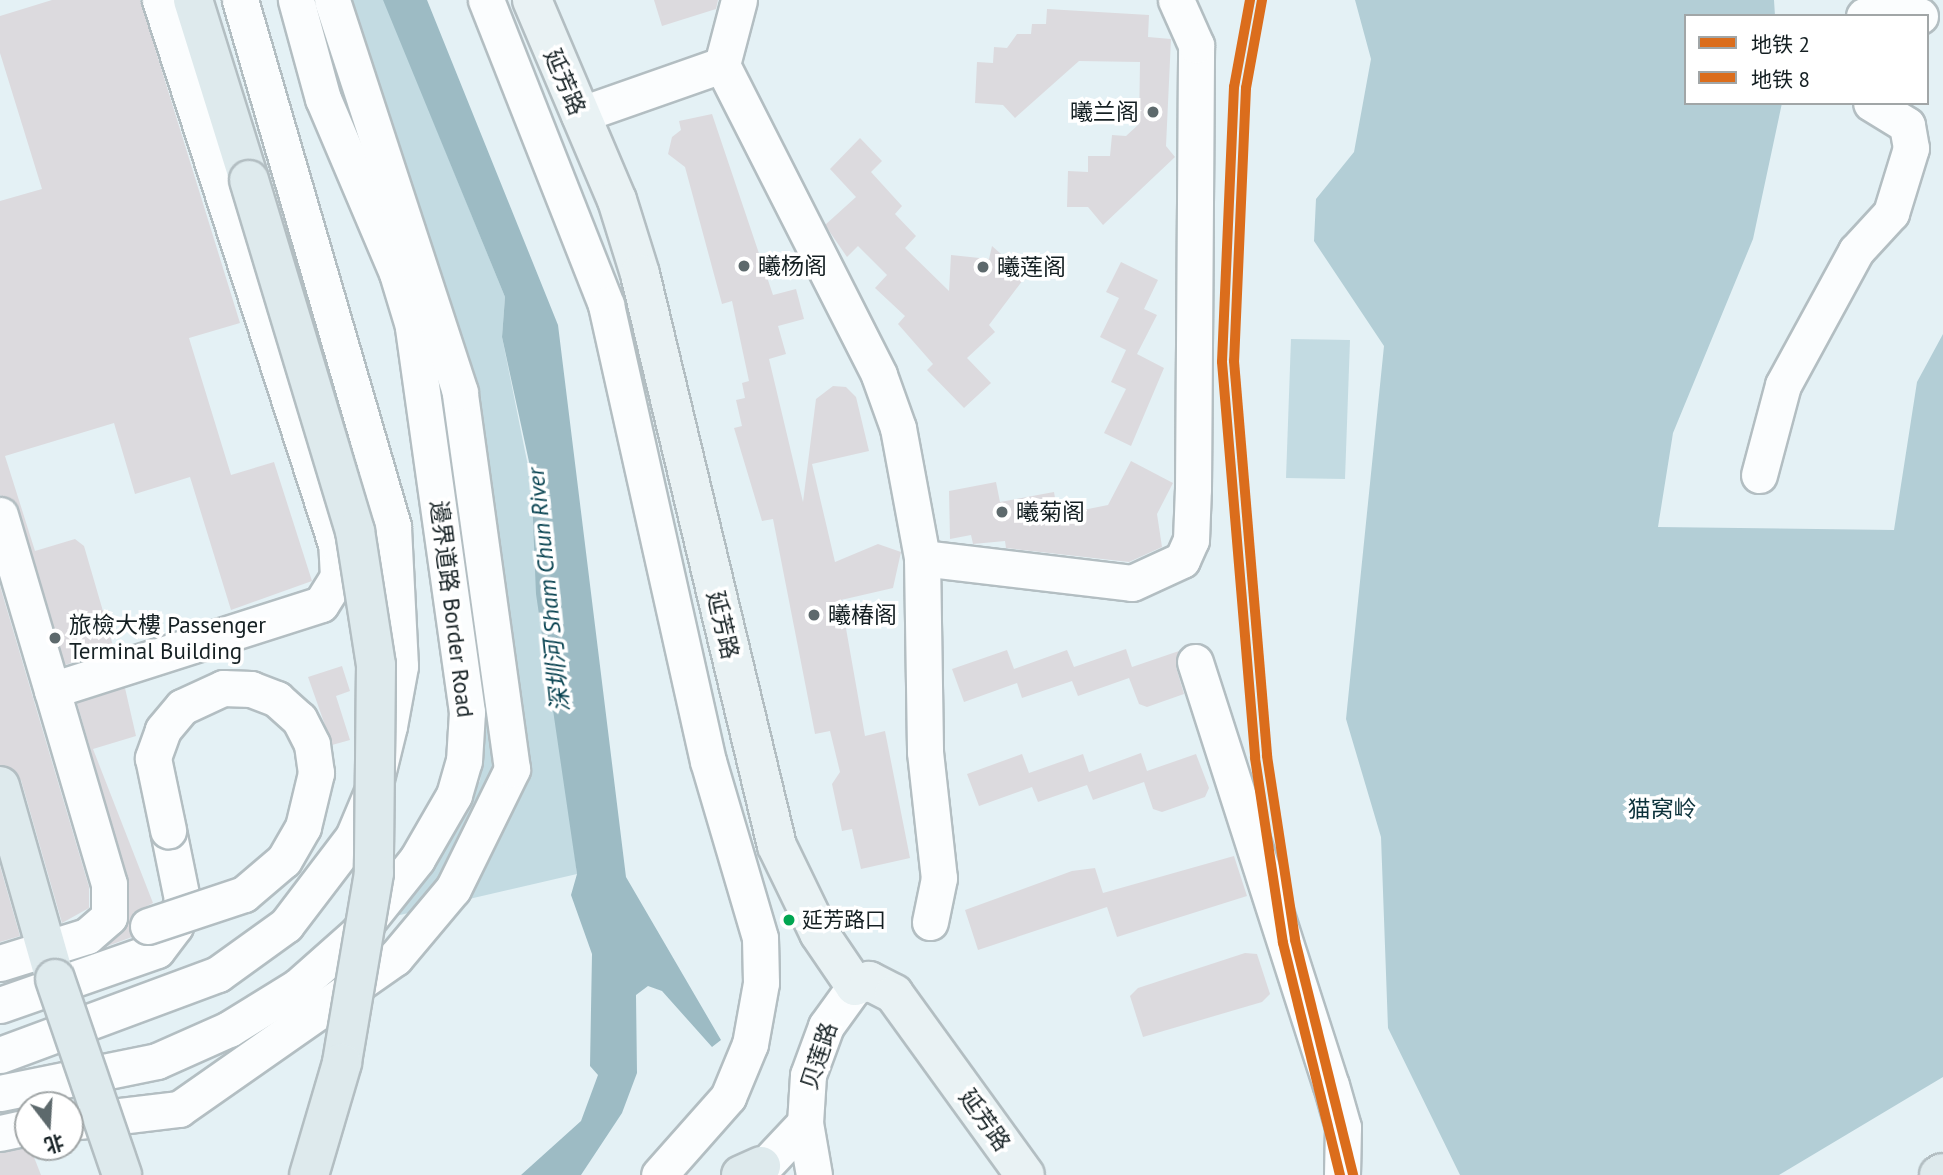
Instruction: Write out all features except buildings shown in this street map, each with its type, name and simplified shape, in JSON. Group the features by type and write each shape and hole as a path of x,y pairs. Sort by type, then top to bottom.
{"highway":[{"path":"193,0 355,531 376,665 374,873 342,1063 309,1175"},
{"path":"0,786 53,970 122,1175"}],"main road":[{"name":"延芳路","path":"532,0 640,274 777,846 819,933 855,986 869,981 894,994 1025,1175"}],"street":[{"path":"52,690 321,604 338,577 336,544 160,0"},
{"path":"0,1055 218,974 286,925 353,838 374,788 389,726 400,666 393,526 240,0"},
{"name":"邊界道路 Border Road","path":"0,1093 157,1061 229,1029 298,987 358,933 417,859 454,794 464,761 467,712 413,326 397,273 323,99 296,0"},
{"path":"84,1120 179,1109 395,958 453,889 512,769 460,392 332,0"},
{"path":"486,0 606,305 708,761 760,939 761,983 750,1044 728,1097 659,1175"},
{"path":"739,0 722,65 879,375 898,428 922,558 925,752 939,878 930,922"},
{"path":"922,558 1132,583 1182,560 1191,540 1193,489 1196,45 1176,0"},
{"path":"579,115 722,65"},
{"path":"1759,475 1783,385 1856,251 1891,213 1907,161 1907,125 1874,105"},
{"path":"0,515 109,884 109,917 87,936 0,963"},
{"path":"1195,662 1343,1127 1342,1175"},
{"path":"0,1005 157,950 174,926 182,899 153,758 163,730 182,706 223,688 251,689 277,699 299,719 312,744 316,773 303,827 284,860 244,894 148,926 53,970"},
{"name":"贝莲路","path":"814,1175 805,1123 808,1075 826,1026 855,986"},
{"path":"752,1172 805,1123"}],"shaded area":[{"path":"318,0 384,0 505,297 502,337 532,486 577,874 387,918 480,781 487,720 439,368"},
{"path":"1291,339 1350,340 1345,479 1286,478"}],"green space":[{"name":"猫窝岭","path":"1355,0 1774,0 1775,14 1684,14 1684,105 1782,105 1753,239 1673,433 1658,527 1894,530 1917,382 1943,334 1943,1077 1779,1175 1460,1175 1388,1028 1381,837 1346,719 1384,346 1314,241 1316,199 1354,152 1371,59"}],"water":[{"name":"深圳河 Sham Chun River","path":"383,0 427,0 558,325 626,877 721,1040 712,1047 662,991 648,986 636,995 637,1073 622,1113 581,1175 521,1175 581,1121 598,1075 590,1066 592,954 571,895 577,874 536,594 531,471 502,337 505,297"}],"metro line":[{"name":"8","path":"1250,0 1234,87 1222,362 1255,758 1283,943 1340,1175"},
{"name":"2","path":"1262,0 1246,88 1234,361 1267,756 1295,940 1353,1175"}],"place":[{"name":"曦兰阁","path":"1153,112"},
{"name":"曦杨阁","path":"744,266"},
{"name":"曦莲阁","path":"983,267"},
{"name":"曦菊阁","path":"1002,512"},
{"name":"曦椿阁","path":"814,615"},
{"name":"旅檢大樓 Passenger Terminal Building","path":"55,638"},
{"name":"延芳路口","path":"789,920"}]}
